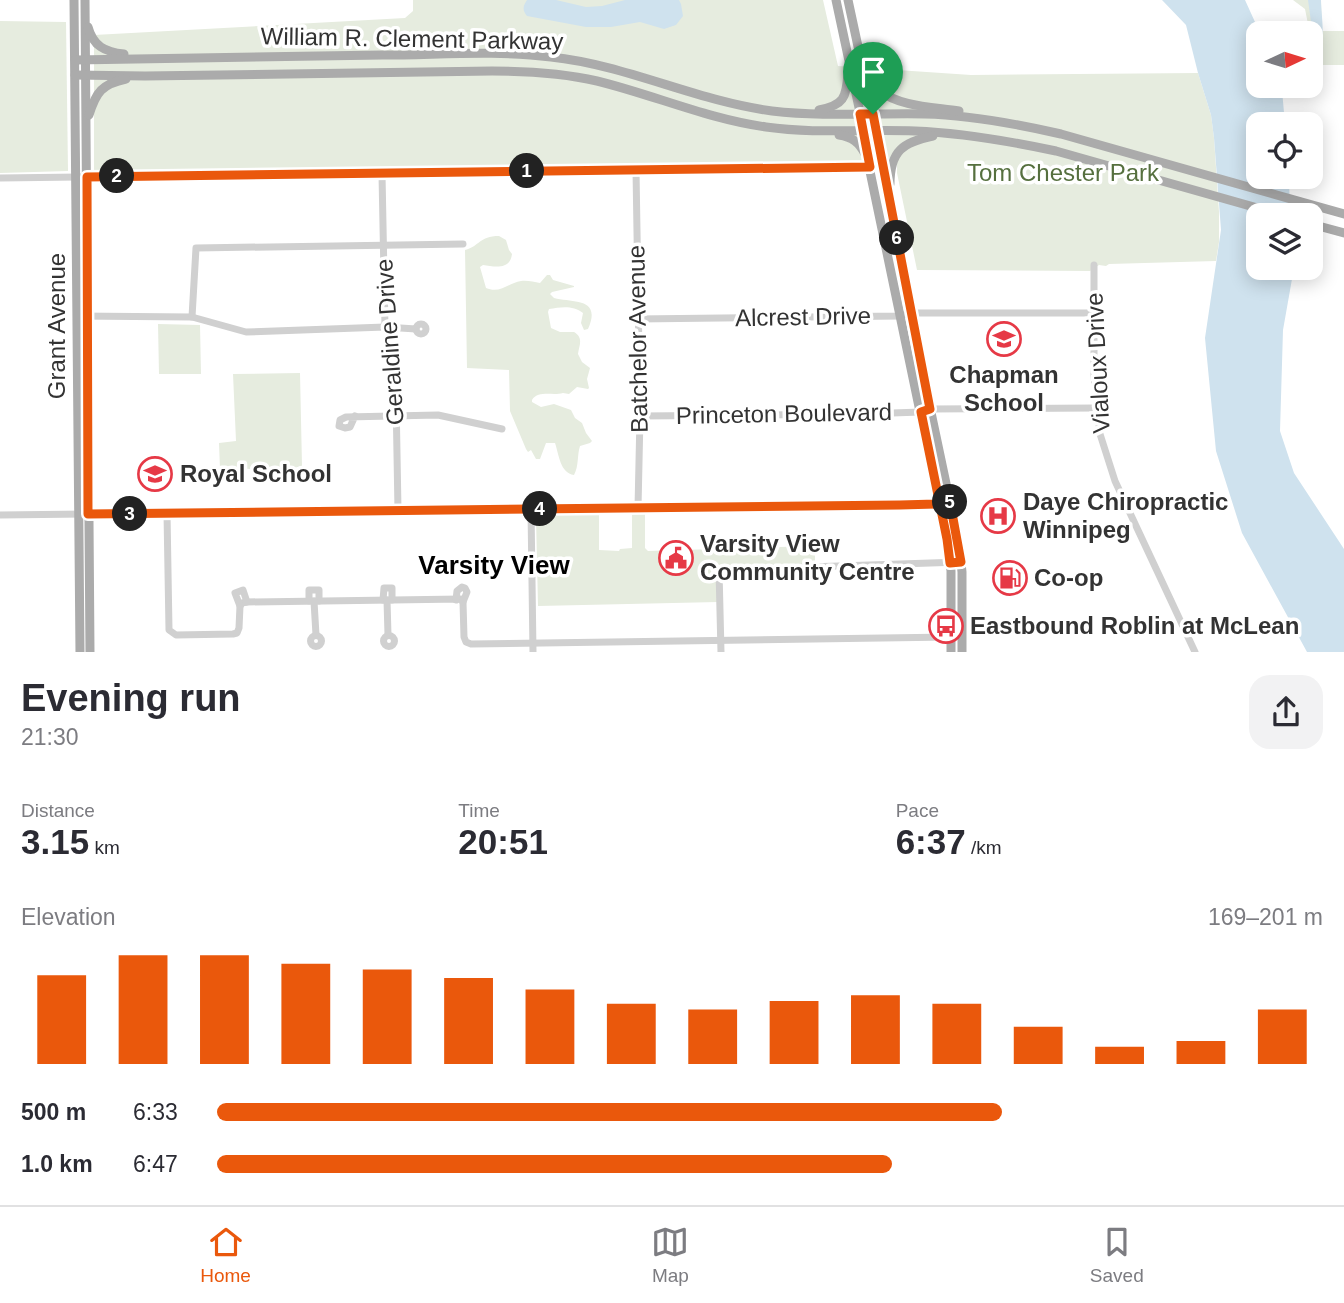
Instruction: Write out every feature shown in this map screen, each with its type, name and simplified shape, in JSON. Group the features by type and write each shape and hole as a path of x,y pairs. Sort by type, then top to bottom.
{"main road":[{"name":"Grant Avenue","path":"74,0 77,316 84,609 80,652"},
{"name":"Grant Avenue","path":"83,514 87,316 85,0"},
{"path":"836,0 867,157 906,314 945,503 961,562 962,652"},
{"path":"848,0 891,206 906,314"},
{"path":"85,15 92,38 101,47 111,52 146,58"},
{"name":"William R. Clement Parkway","path":"75,60 484,54 540,55 574,59 604,65 740,106 772,111 803,114 943,115 1061,134 1344,214"},
{"path":"803,114 840,103 846,91 849,66"},
{"path":"863,67 878,89 890,97 965,112 980,119"},
{"name":"William R. Clement Parkway","path":"75,75 534,72 598,81 712,116 754,125 823,132 947,133 1004,140 1056,151 1246,205"},
{"path":"86,127 96,96 104,87 118,81 145,76"},
{"path":"823,132 853,139 867,157"},
{"path":"891,206 891,171 898,151 916,139 947,133"},
{"path":"1323,227 1344,233"},
{"path":"945,503 950,563 951,652"},
{"name":"Grant Avenue","path":"84,609 90,652"}],"street":[{"path":"0,178 870,167"},
{"name":"Batchelor Avenue","path":"636,170 640,416 638,508"},
{"name":"Geraldine Drive","path":"382,174 385,327 395,341 398,510"},
{"path":"192,317 196,248 463,244"},
{"name":"Vialoux Drive","path":"1094,265 1094,376 1099,432 1115,481 1195,652"},
{"name":"Alcrest Drive","path":"637,319 1094,313"},
{"path":"77,316 192,317 246,332 385,327 416,329"},
{"name":"Princeton Boulevard","path":"640,416 1096,408"},
{"path":"355,416 438,415 502,429"},
{"path":"0,515 945,503"},
{"path":"531,509 533,648"},
{"path":"167,513 169,629 176,635 233,634 239,628 243,604 388,600 459,601 466,642 533,648 721,640 951,637 961,634"},
{"path":"721,652 719,570 961,562"},
{"path":"388,600 388,635"},
{"path":"314,601 316,635"}],"green space":[{"name":"Tom Chester Park","path":"413,0 823,0 838,66 971,75 1198,73 1211,115 1214,138 1219,212 1216,261 1109,264 1099,265 1090,271 917,270 897,173 897,160 94,173 94,35 405,18 413,11"},
{"path":"1293,0 1321,0 1322,21 1307,21 1305,9"},
{"path":"0,21 66,22 68,171 0,173"},
{"path":"1323,31 1344,31 1344,65 1323,65"},
{"path":"499,236 506,240 512,254 511,259 505,265 480,267 486,288 500,289 523,281 540,283 550,275 553,280 574,286 552,292 550,294 554,298 583,303 591,311 588,329 584,330 581,323 583,313 579,310 562,307 549,309 548,312 551,328 560,332 574,332 579,337 578,354 582,362 590,368 587,379 589,388 577,387 569,394 542,394 532,400 541,407 554,404 571,410 575,418 582,423 592,441 580,446 574,475 569,474 563,467 555,443 546,443 540,459 536,459 531,450 528,452 526,449 510,411 509,370 467,368 465,250 483,239"},
{"path":"158,324 200,325 201,374 159,374"},
{"path":"300,373 302,466 276,472 233,467 220,469 219,443 236,441 233,374"},
{"name":"Varsity View Community Centre","path":"632,510 645,510 645,548 648,551 815,546 815,565 718,569 718,602 538,606 536,517 541,512 599,512 599,550 619,551 632,548"}],"water":[{"path":"527,0 556,0 586,7 625,0 679,0 683,16 676,25 664,29 640,22 611,27 586,27 527,16 524,8"},
{"path":"1162,0 1245,0 1255,21 1246,21 1246,98 1283,98 1284,112 1246,112 1246,189 1289,189 1290,203 1246,203 1246,280 1292,280 1283,330 1280,431 1294,473 1344,549 1344,652 1307,652 1242,533 1216,451 1205,338 1221,230 1211,115 1186,25"},
{"path":"1308,0 1321,0 1323,21 1311,21"}],"place":[{"name":"Chapman School","path":"1004,339"},
{"name":"Royal School","path":"155,474"},
{"name":"Daye Chiropractic Winnipeg","path":"998,516"},
{"name":"Varsity View Community Centre","path":"676,558"},
{"name":"Co-op","path":"1010,578"},
{"name":"Eastbound Roblin at McLean","path":"946,626"}],"district":[{"name":"Varsity View","path":"494,565"}],"route":[{"path":"873,114 860,114 870,167 87,177 88,514 900,505 940,504 950,502 961,562 950,563 947,539 940,504 921,412 930,409 873,114"}]}
